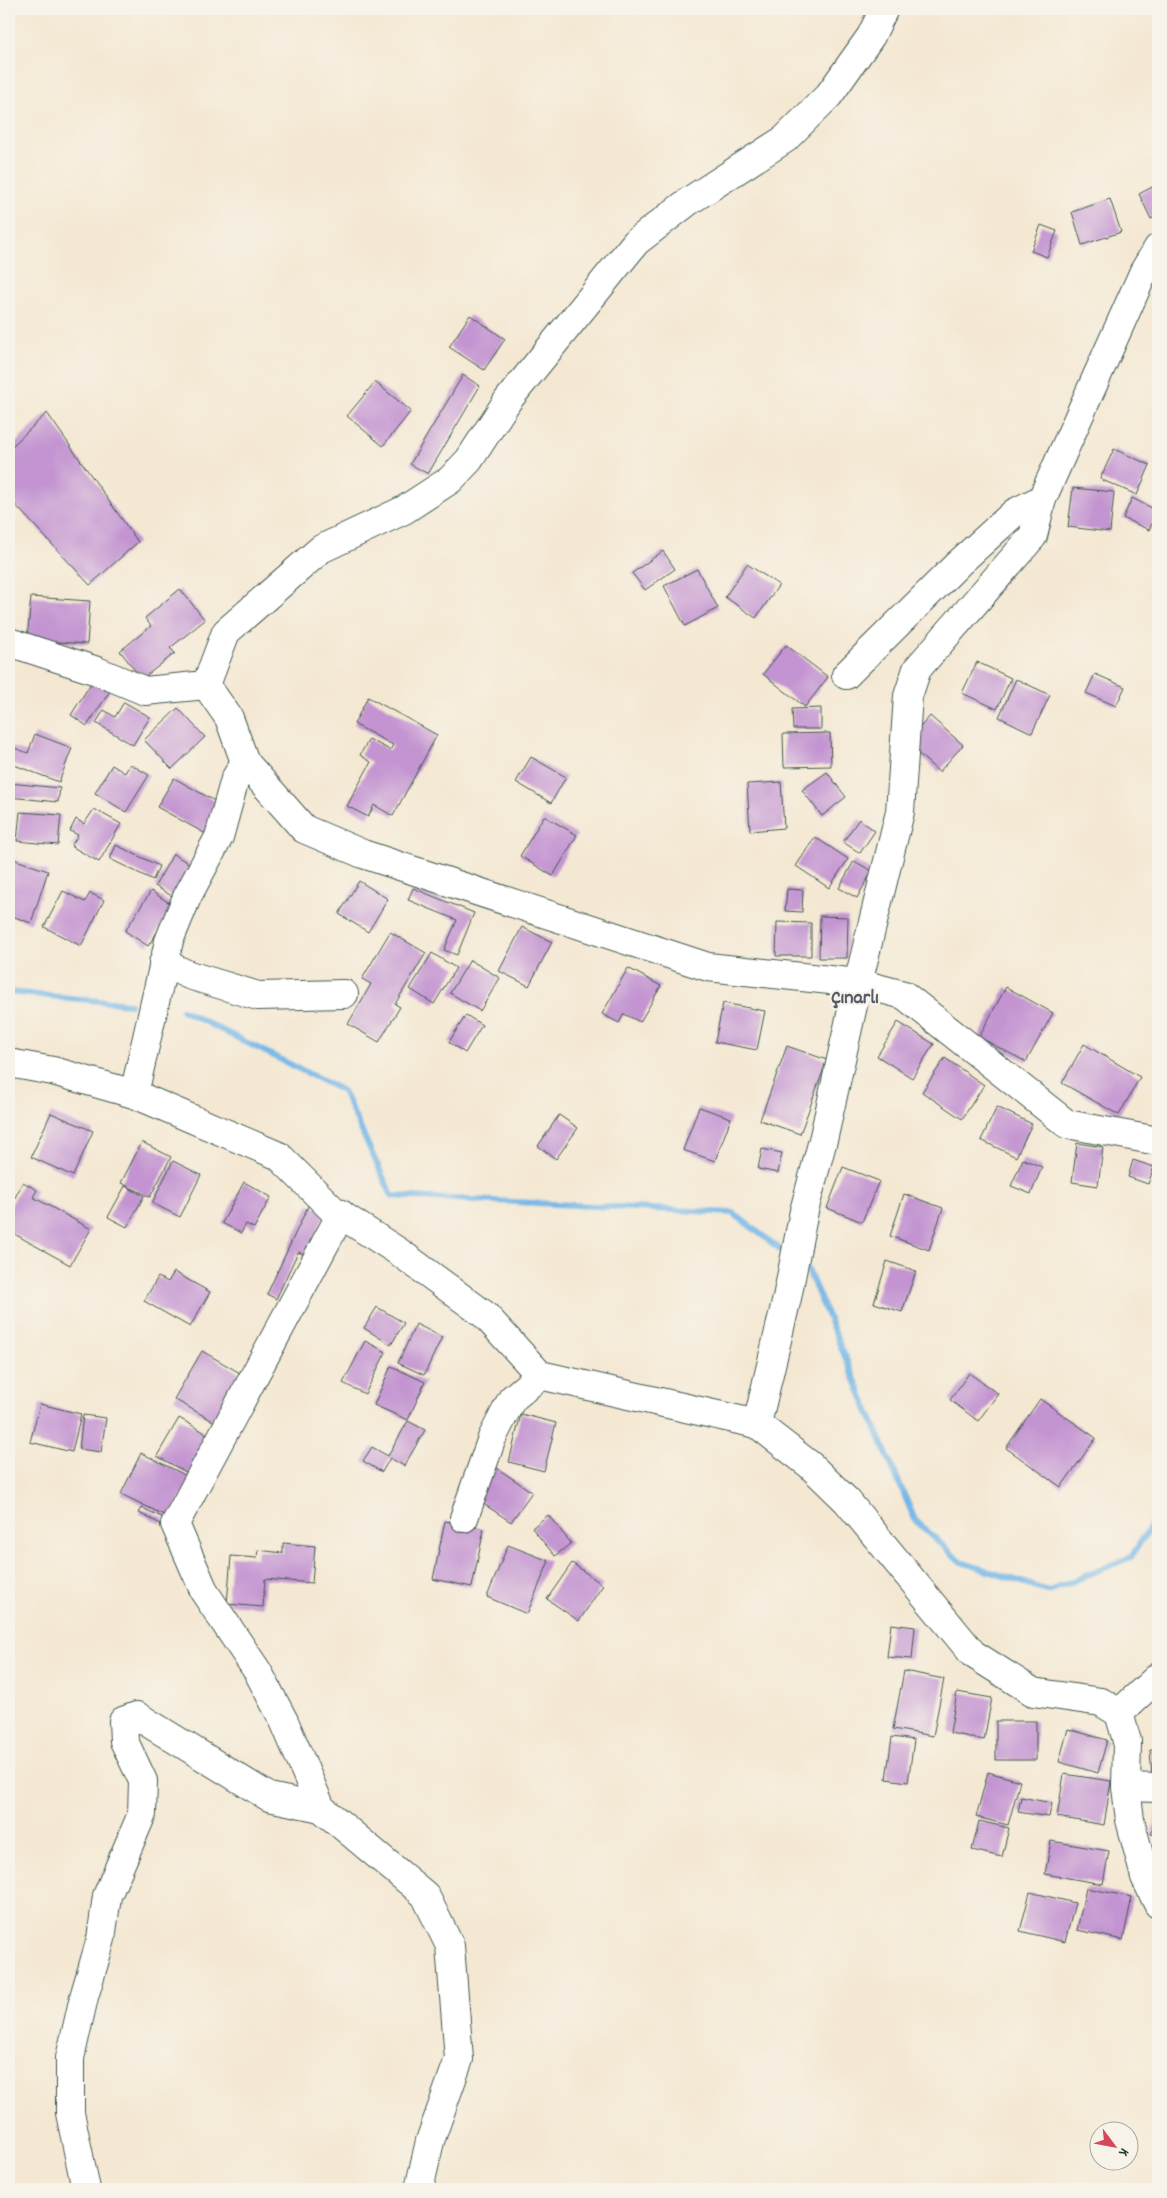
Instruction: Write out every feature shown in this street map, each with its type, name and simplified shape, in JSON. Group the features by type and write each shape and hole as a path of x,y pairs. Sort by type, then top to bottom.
{"street":[{"path":"206,685 226,632 320,549 404,510 450,480 469,460 508,400 636,242 689,200 785,138 829,95 871,36 884,9"},
{"path":"757,1424 787,1298 804,1211 824,1136 858,983 900,812 908,696 917,669 1033,536 1042,499 1144,271 1158,248"},
{"path":"846,675 959,563 1014,513 1042,499"},
{"path":"9,642 97,671 145,691 206,685"},
{"path":"206,685 229,718 245,762 304,829 363,854 708,967 858,983 904,995 1067,1124 1158,1141"},
{"path":"134,1094 169,941 186,896 219,837 235,779 245,762"},
{"path":"164,963 189,975 258,996 344,994"},
{"path":"9,1063 53,1071 134,1094 280,1156 340,1214 399,1252 485,1315 540,1375 757,1424 810,1465 847,1501 973,1654 1033,1692 1101,1702 1119,1713 1127,1742 1126,1786 1130,1820 1145,1877 1158,1904"},
{"path":"340,1214 175,1524 205,1593 258,1672 279,1713 322,1808 425,1894 450,1946 459,2059 430,2141 419,2189"},
{"path":"464,1518 492,1438 512,1399 540,1375"},
{"path":"1119,1713 1158,1677"},
{"path":"86,2189 70,2113 70,2058 84,1997 101,1940 107,1896 142,1814 143,1781 124,1740 123,1721 137,1716 269,1797 322,1808"},
{"path":"1126,1786 1158,1788"}],"building":[{"path":"1158,184 1158,215 1151,219 1139,194"},
{"path":"1110,199 1121,232 1082,245 1072,212"},
{"path":"1041,225 1057,231 1047,257 1031,251"},
{"path":"470,315 505,339 484,370 449,347"},
{"path":"463,375 480,386 428,474 410,464"},
{"path":"375,382 411,411 383,446 347,416"},
{"path":"47,413 138,542 90,585 9,498 9,449"},
{"path":"1114,449 1150,465 1137,495 1100,479"},
{"path":"1073,488 1114,492 1110,532 1068,527"},
{"path":"1132,498 1158,511 1149,530 1123,518"},
{"path":"663,551 675,569 645,590 632,573"},
{"path":"747,564 779,585 756,618 725,597"},
{"path":"697,569 718,608 685,626 664,586"},
{"path":"180,589 205,620 170,648 175,653 142,679 120,651 151,626 145,618"},
{"path":"31,597 90,601 87,644 27,640"},
{"path":"786,645 828,677 805,707 763,674"},
{"path":"977,662 1011,678 997,709 962,693"},
{"path":"1095,674 1125,687 1116,706 1086,693"},
{"path":"1016,679 1050,695 1032,733 999,717"},
{"path":"93,680 110,691 87,726 71,715"},
{"path":"368,697 437,735 393,816 374,805 368,817 347,806 371,762 360,755 369,739 390,750 393,745 354,724"},
{"path":"124,702 150,717 133,745 96,723 104,710 115,717"},
{"path":"178,708 205,737 172,769 144,740"},
{"path":"821,708 821,729 793,729 792,709"},
{"path":"930,716 963,745 939,772 906,743"},
{"path":"830,733 831,766 784,767 783,734"},
{"path":"35,734 72,748 59,782 9,763 9,746 28,753"},
{"path":"531,757 566,777 551,803 516,782"},
{"path":"130,764 149,775 126,812 95,793 112,765 125,773"},
{"path":"827,772 846,797 822,816 802,790"},
{"path":"174,778 222,805 206,834 157,807"},
{"path":"781,782 784,828 750,831 747,784"},
{"path":"9,783 60,788 58,802 9,797"},
{"path":"94,809 121,824 99,862 71,846 78,835 70,831 76,819 84,824"},
{"path":"20,812 61,815 58,845 17,841"},
{"path":"544,816 577,835 553,876 520,856"},
{"path":"859,819 875,831 860,853 843,842"},
{"path":"815,837 848,859 829,888 796,866"},
{"path":"116,845 159,866 153,880 110,859"},
{"path":"173,854 195,867 177,899 155,886"},
{"path":"10,858 48,871 31,923 9,915"},
{"path":"854,861 872,871 857,898 839,888"},
{"path":"359,881 388,899 368,932 339,914"},
{"path":"413,888 474,913 457,955 444,950 457,920 408,900"},
{"path":"787,889 803,890 802,912 785,911"},
{"path":"63,891 85,902 90,893 104,900 81,946 44,927"},
{"path":"151,891 174,906 148,946 125,931"},
{"path":"820,916 848,917 847,958 819,958"},
{"path":"777,922 811,923 811,956 776,956"},
{"path":"522,927 552,942 529,986 499,971"},
{"path":"390,932 426,953 395,1004 400,1007 379,1042 348,1024 371,984 362,979"},
{"path":"432,953 456,968 434,1004 410,989"},
{"path":"470,960 500,978 480,1011 450,993"},
{"path":"628,968 661,986 640,1022 624,1014 619,1023 602,1014"},
{"path":"1006,987 1053,1013 1026,1062 979,1037"},
{"path":"723,1003 765,1011 757,1050 715,1042"},
{"path":"466,1015 482,1025 465,1053 449,1042"},
{"path":"898,1022 934,1044 912,1078 877,1056"},
{"path":"1084,1044 1140,1077 1119,1115 1062,1083"},
{"path":"787,1046 827,1060 800,1134 760,1120"},
{"path":"945,1058 984,1085 962,1119 922,1092"},
{"path":"699,1107 731,1118 715,1161 683,1150"},
{"path":"997,1107 1032,1124 1016,1157 981,1140"},
{"path":"51,1113 93,1131 73,1176 31,1157"},
{"path":"559,1115 578,1128 556,1159 538,1146"},
{"path":"142,1142 171,1157 150,1197 121,1183"},
{"path":"1077,1143 1103,1147 1098,1186 1072,1182"},
{"path":"762,1149 782,1153 778,1173 758,1169"},
{"path":"1023,1159 1042,1167 1031,1194 1011,1186"},
{"path":"1133,1160 1154,1167 1148,1184 1128,1177"},
{"path":"173,1161 201,1175 180,1217 152,1203"},
{"path":"843,1167 879,1181 862,1222 827,1208"},
{"path":"23,1182 37,1190 33,1197 91,1229 70,1265 9,1231 9,1209"},
{"path":"244,1182 271,1197 254,1228 246,1224 241,1233 222,1223"},
{"path":"125,1186 144,1196 127,1227 108,1217"},
{"path":"904,1194 943,1208 929,1250 890,1236"},
{"path":"309,1204 326,1212 306,1255 298,1252 276,1299 267,1294"},
{"path":"887,1261 916,1271 902,1312 874,1303"},
{"path":"174,1272 210,1292 190,1327 144,1301 158,1277 168,1282"},
{"path":"377,1307 404,1323 391,1345 364,1328"},
{"path":"416,1324 442,1337 424,1375 398,1363"},
{"path":"365,1341 386,1352 365,1394 343,1383"},
{"path":"202,1351 247,1377 220,1425 174,1399"},
{"path":"391,1366 425,1382 408,1420 374,1405"},
{"path":"969,1373 998,1394 978,1421 950,1400"},
{"path":"1040,1399 1096,1438 1061,1487 1006,1448"},
{"path":"40,1404 81,1414 72,1452 30,1442"},
{"path":"521,1414 556,1423 544,1471 509,1462"},
{"path":"83,1415 106,1418 101,1452 79,1449"},
{"path":"179,1418 211,1436 189,1474 157,1456"},
{"path":"408,1421 425,1430 404,1466 390,1458 382,1472 363,1461 372,1447 388,1456"},
{"path":"141,1453 191,1478 170,1518 121,1494"},
{"path":"494,1466 532,1492 511,1522 473,1497"},
{"path":"142,1508 164,1518 161,1524 139,1513"},
{"path":"548,1515 571,1543 555,1556 532,1528"},
{"path":"445,1521 484,1529 472,1587 433,1579"},
{"path":"283,1543 315,1546 312,1583 265,1579 263,1607 227,1604 231,1556 257,1558 258,1550 283,1553"},
{"path":"508,1545 549,1561 527,1614 487,1597"},
{"path":"572,1563 603,1585 579,1621 547,1599"},
{"path":"891,1624 915,1627 912,1659 887,1657"},
{"path":"904,1671 944,1679 933,1736 893,1729"},
{"path":"957,1692 992,1698 984,1740 950,1733"},
{"path":"996,1721 1036,1721 1036,1760 996,1760"},
{"path":"1068,1729 1107,1740 1098,1773 1059,1762"},
{"path":"892,1737 914,1740 908,1782 886,1779"},
{"path":"1150,1750 1158,1750 1158,1776 1152,1777"},
{"path":"988,1772 1020,1781 1008,1825 976,1817"},
{"path":"1064,1774 1111,1781 1104,1825 1057,1817"},
{"path":"1021,1797 1052,1803 1049,1817 1018,1812"},
{"path":"1158,1807 1158,1836 1151,1834"},
{"path":"979,1821 1009,1828 1002,1857 972,1850"},
{"path":"1051,1841 1109,1851 1103,1884 1045,1874"},
{"path":"1086,1888 1132,1897 1123,1940 1077,1930"},
{"path":"1030,1892 1075,1903 1065,1942 1020,1931"}],"waterway":[{"path":"9,992 130,1004"},
{"path":"182,1010 343,1091 392,1196 733,1213 789,1256"},
{"path":"801,1265 808,1270 915,1520 961,1562 1049,1591 1131,1557 1158,1515"}],"district":[{"name":"Çınarlı","path":"855,999"}]}
